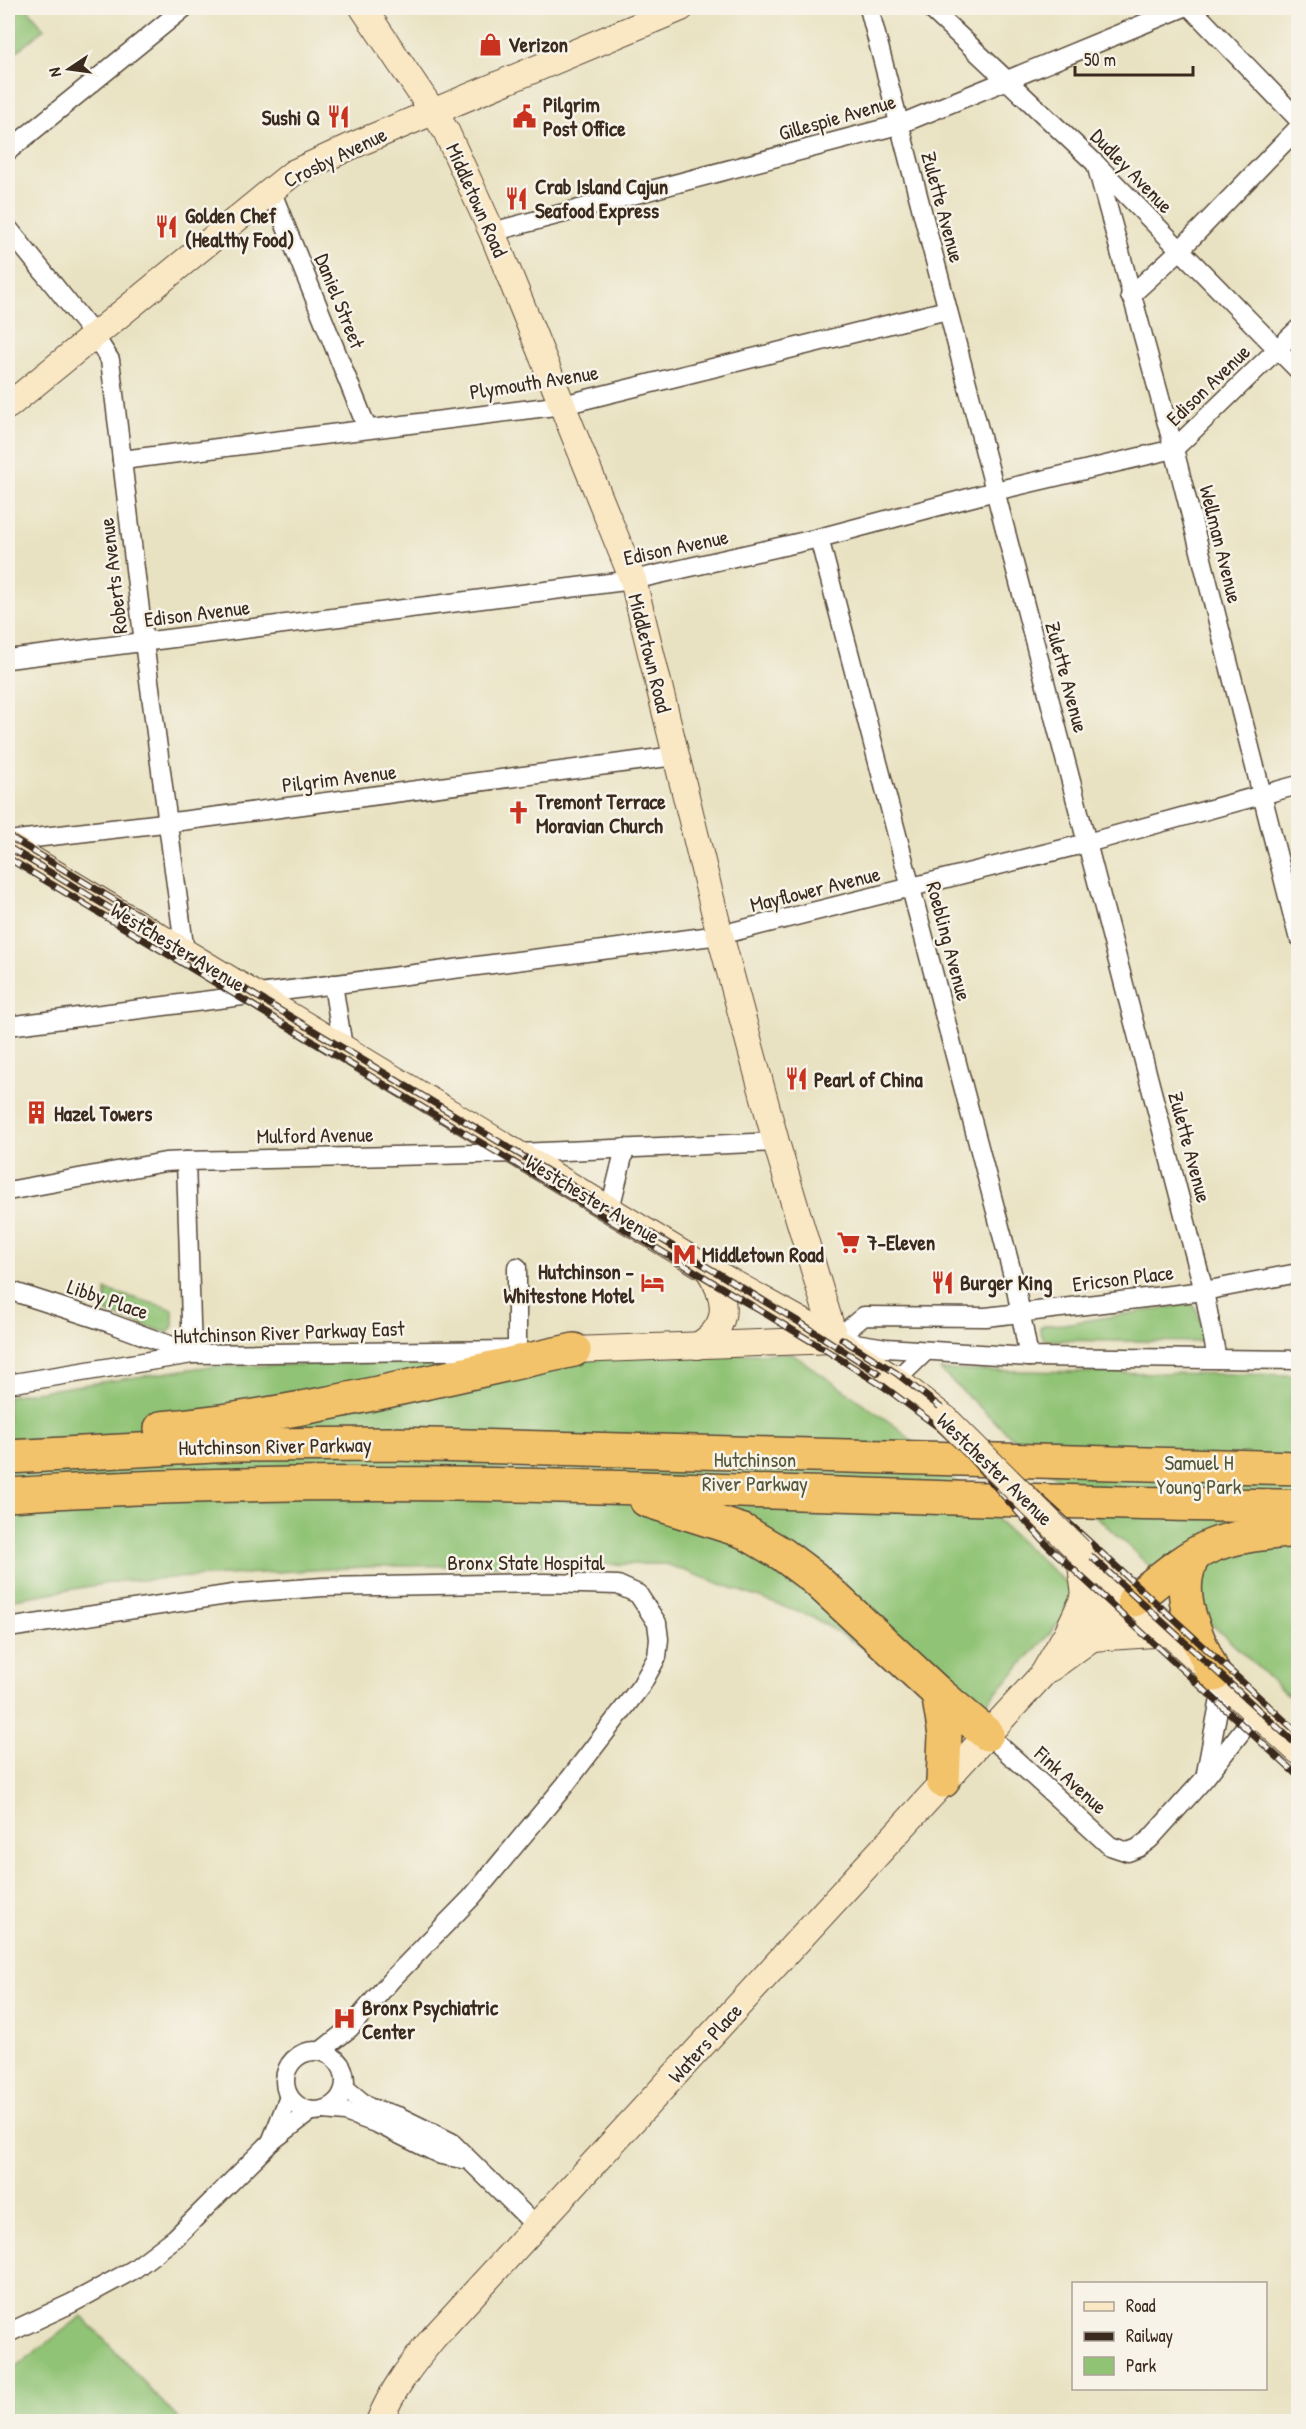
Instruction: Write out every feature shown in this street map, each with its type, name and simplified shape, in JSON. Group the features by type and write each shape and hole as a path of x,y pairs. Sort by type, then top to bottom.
{"highway":[{"path":"8,1448 65,1437 193,1425 268,1414 574,1350"},
{"name":"Hutchinson River Parkway","path":"8,1457 233,1445 393,1444 1299,1468"},
{"name":"Hutchinson River Parkway","path":"8,1495 120,1488 351,1483 1299,1506"},
{"path":"613,1488 664,1507 727,1525 760,1540 814,1578 938,1693 987,1734"},
{"path":"1129,1596 1211,1546 1230,1540 1299,1530"},
{"path":"1194,1556 1186,1575 1186,1596 1192,1624 1219,1679"},
{"path":"938,1693 945,1735 943,1781"}],"main road":[{"name":"Middletown Road","path":"363,8 446,130 492,232 633,580 720,936 776,1142 841,1335"},
{"name":"Crosby Avenue","path":"8,406 271,190 305,166 680,8"},
{"name":"Westchester Avenue","path":"8,845 708,1269 841,1335 946,1419 1079,1551 1299,1751"},
{"path":"697,1346 712,1336 721,1324 720,1288 708,1269"},
{"path":"574,1350 697,1346 841,1335"},
{"path":"1067,1633 1084,1595 1079,1551"},
{"name":"Waters Place","path":"378,2421 388,2399 417,2357 1042,1674 1067,1633 1129,1596"},
{"name":"Waters Place","path":"1042,1674 1092,1638 1129,1596"},
{"path":"1092,1638 1169,1633"}],"street":[{"path":"8,151 184,8"},
{"name":"Zulette Avenue","path":"869,8 1204,1291 1217,1359"},
{"name":"Dudley Avenue","path":"930,8 1010,80 1299,369"},
{"name":"Gillespie Avenue","path":"492,232 898,125 1182,8"},
{"path":"1191,8 1299,118"},
{"path":"1131,296 1179,251 1299,128"},
{"name":"Wellman Avenue","path":"1096,165 1174,449 1299,936"},
{"name":"Daniel Street","path":"271,190 367,428"},
{"name":"Roberts Avenue","path":"8,228 94,335 110,360 144,643 185,952"},
{"name":"Plymouth Avenue","path":"122,460 563,405 947,310"},
{"name":"Edison Avenue","path":"8,659 633,580 819,538 994,491 1174,449 1299,329"},
{"name":"Roebling Avenue","path":"819,538 1022,1313 1029,1357"},
{"name":"Pilgrim Avenue","path":"8,841 167,823 675,756"},
{"name":"Mayflower Avenue","path":"8,1026 720,936 1087,843 1299,785"},
{"path":"333,984 343,1047"},
{"name":"Mulford Avenue","path":"8,1191 165,1162 518,1153 776,1142"},
{"path":"610,1209 626,1148"},
{"path":"186,1161 192,1354"},
{"path":"517,1267 517,1350"},
{"name":"Ericson Place","path":"841,1335 864,1316 986,1317 1204,1291 1299,1273"},
{"name":"Libby Place","path":"8,1290 107,1322 192,1354"},
{"path":"841,1335 886,1348 1029,1357 1299,1360"},
{"name":"Hutchinson River Parkway East","path":"8,1384 192,1354 574,1350"},
{"path":"896,1380 926,1351"},
{"name":"Bronx State Hospital","path":"8,1628 240,1593 303,1588 545,1583 618,1585 638,1594 657,1623 659,1639 657,1658 641,1686 565,1785 471,1898 392,1978 350,2028 321,2051"},
{"path":"1205,1778 1219,1679"},
{"path":"1205,1778 1256,1713"},
{"name":"Fink Avenue","path":"987,1734 1110,1846 1128,1852 1150,1839 1205,1778"},
{"name":"Bronx State Hospital","path":"342,2068 350,2028"},
{"path":"8,2333 72,2303 133,2270 175,2238 271,2142 318,2111 337,2102 345,2088 342,2068 336,2059 321,2051 304,2053 290,2064 285,2080 289,2097 299,2107 318,2111 345,2112 378,2124 441,2155 468,2160"},
{"path":"345,2088 368,2107 398,2116 451,2142 536,2226"},
{"path":"271,2142 289,2097"}],"green space":[{"path":"8,8 27,8 44,29 8,59"},
{"path":"106,1290 173,1309 173,1326 168,1333 106,1313"},
{"path":"1189,1304 1195,1307 1199,1315 1203,1337 1198,1342 1045,1340 1040,1333 1040,1328 1045,1325"},
{"name":"Hutchinson River Parkway","path":"791,1353 898,1428 1082,1598 976,1714 812,1617 666,1564 383,1566 121,1581 8,1600 8,1396 204,1367"},
{"name":"Samuel H Young Park","path":"940,1370 1298,1375 1298,1705"},
{"path":"82,2316 180,2421 8,2421 8,2373"}],"railway":[{"path":"8,836 154,924"},
{"path":"8,847 799,1322 878,1373"},
{"path":"8,858 883,1386 938,1427 965,1452 1048,1546 1298,1776"},
{"path":"842,1339 896,1373 953,1417 1298,1733"},
{"path":"963,1439 1298,1746"}],"place":[{"name":"Verizon","path":"490,44"},
{"name":"Pilgrim Post Office","path":"525,116"},
{"name":"Sushi Q","path":"338,117"},
{"name":"Crab Island Cajun Seafood Express","path":"517,198"},
{"name":"Golden Chef (Healthy Food)","path":"167,227"},
{"name":"Tremont Terrace Moravian Church","path":"518,813"},
{"name":"Pearl of China","path":"796,1079"},
{"name":"Hazel Towers","path":"36,1113"},
{"name":"7-Eleven","path":"849,1242"},
{"name":"Middletown Road","path":"684,1254"},
{"name":"Burger King","path":"942,1282"},
{"name":"Hutchinson - Whitestone Motel","path":"652,1283"},
{"name":"Bronx Psychiatric Center","path":"344,2019"}]}
